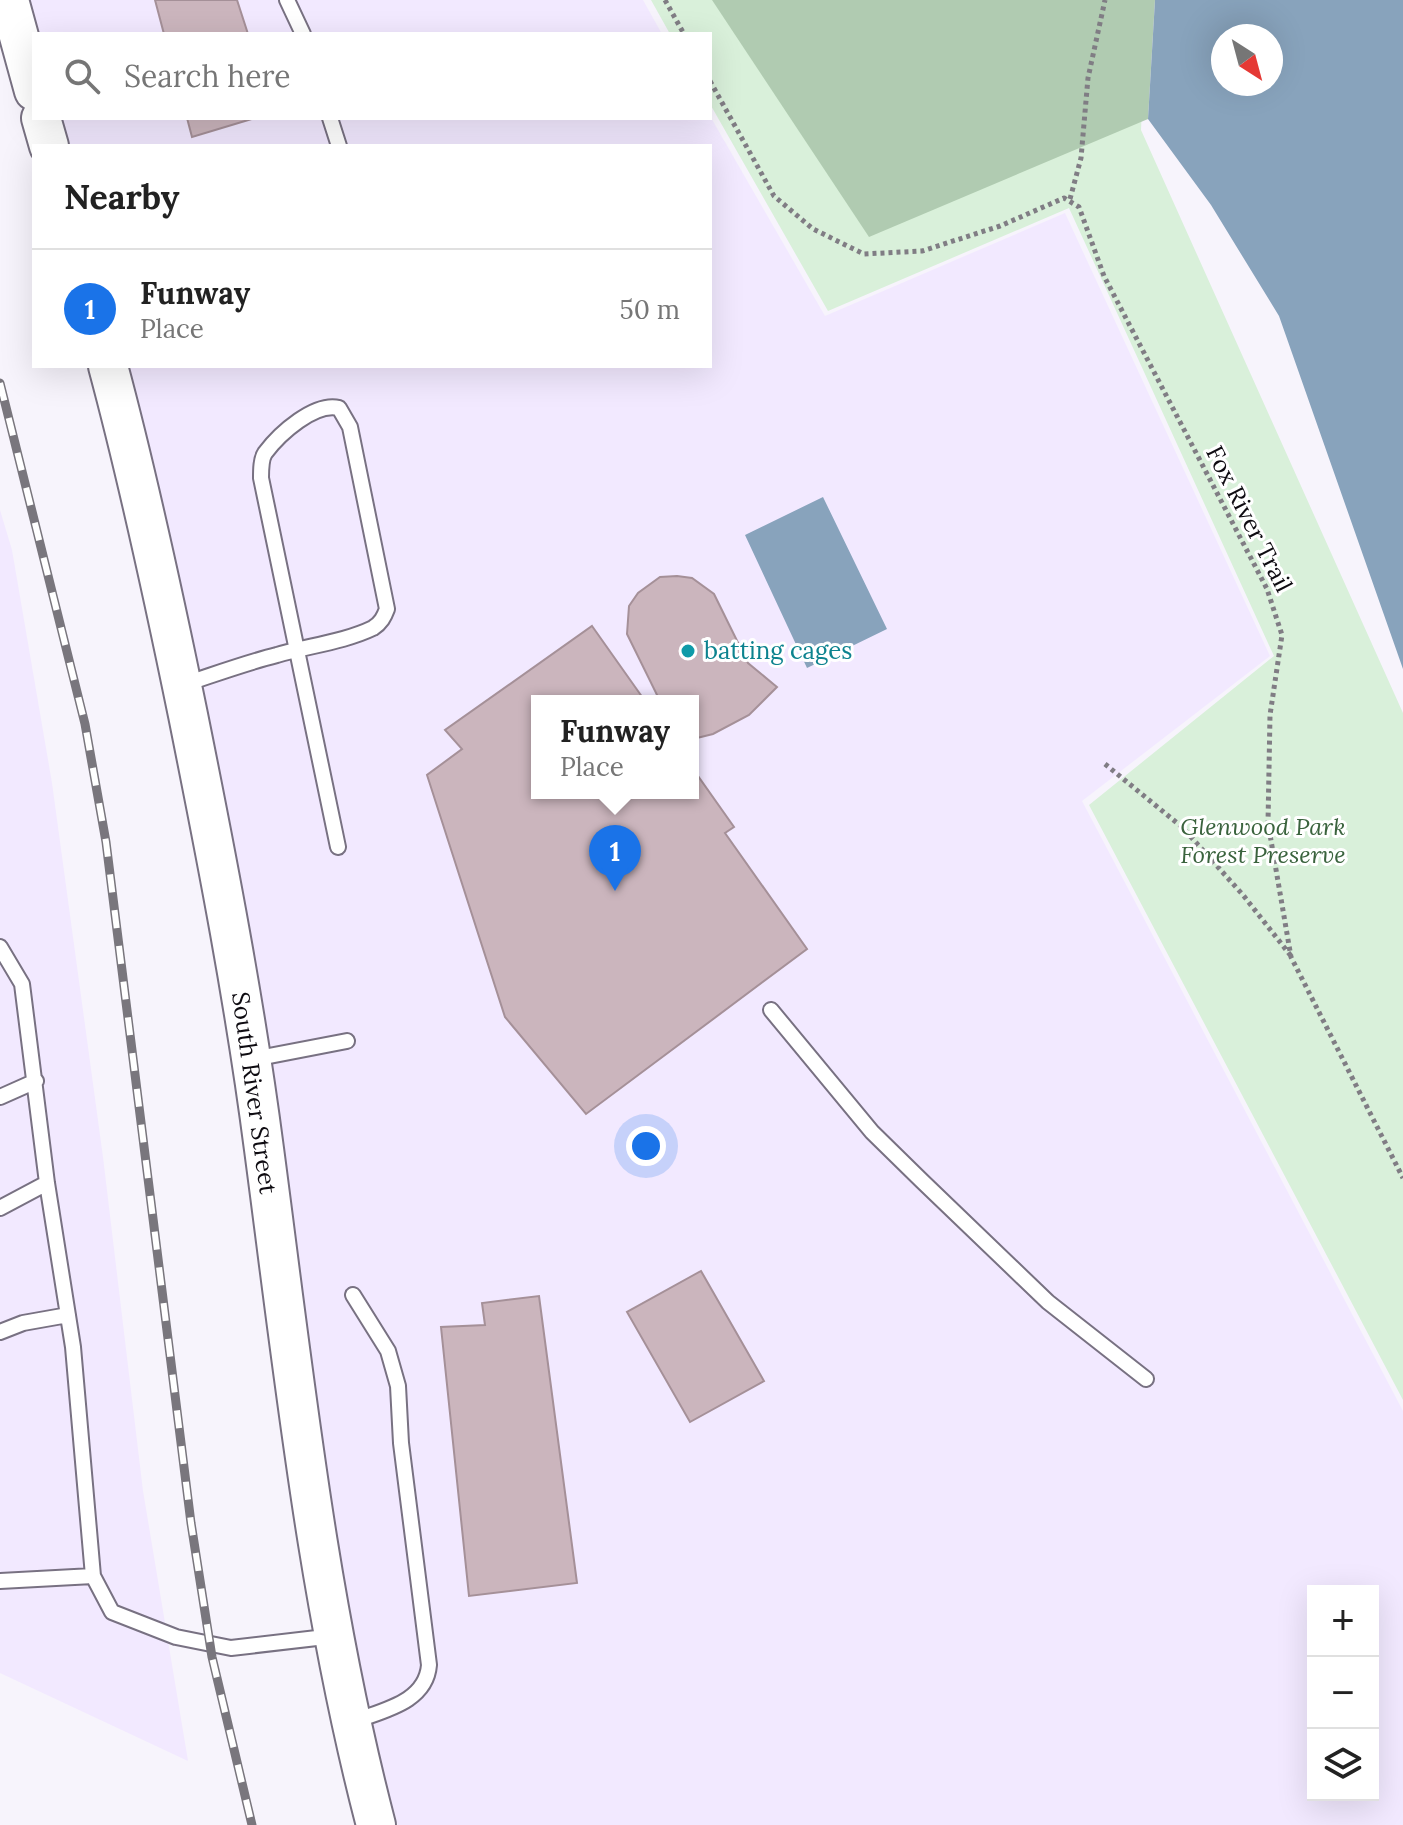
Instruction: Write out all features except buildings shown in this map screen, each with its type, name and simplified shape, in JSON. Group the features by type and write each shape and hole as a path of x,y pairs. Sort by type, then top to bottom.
{"main road":[{"path":"9,0 32,84"},
{"path":"42,120 48,144"},
{"name":"South River Street","path":"109,368 133,457 211,829 250,1059 285,1329 334,1636 350,1723 376,1825"}],"lane":[{"path":"287,0 302,32"},
{"path":"331,120 338,144"},
{"path":"181,685 298,649 373,628 383,620 387,609 350,427 339,408 327,405 310,412 264,454 261,478 298,649 338,847"},
{"path":"0,947 22,984 47,1183 68,1315 93,1576 112,1612 176,1637 231,1648 334,1636"},
{"path":"771,1010 872,1132 1048,1302 1146,1379"},
{"path":"250,1059 347,1041"},
{"path":"0,1097 36,1081"},
{"path":"0,1208 47,1183"},
{"path":"350,1723 398,1705 415,1695 428,1678 398,1386 388,1351 353,1295"},
{"path":"0,1332 23,1323 68,1315"},
{"path":"0,1581 93,1576"}],"path":[{"path":"665,0 683,32"},
{"path":"712,85 774,196 813,229 864,254 922,251 1000,226 1064,198 1070,199 1081,158 1088,78 1105,0"},
{"name":"Fox River Trail","path":"1070,199 1079,207 1110,289 1267,589 1282,635 1270,715 1268,823 1291,957 1403,1178"},
{"path":"1105,764 1182,827 1243,895 1291,957"}],"shaded area":[{"path":"26,0 643,0 661,32 34,32"},
{"path":"712,119 825,316 1065,213 1270,656 1082,801 1403,1411 1403,1825 398,1825 363,1702 115,368 712,368 712,144 61,144 55,120"},
{"path":"0,510 12,550 52,783 103,1157 143,1491 188,1761 0,1673"}],"green space":[{"name":"Glenwood Park Forest Preserve","path":"651,0 1147,0 1141,130 1403,713 1403,1400 1089,805 1274,656 1069,208 828,311 712,108 712,32 669,32"},
{"path":"712,0 1155,0 1148,119 869,237"}],"water":[{"path":"1155,0 1403,0 1403,669 1279,316 1211,205 1148,119"},
{"path":"823,497 887,629 807,668 745,535"}],"railway":[{"path":"0,383 85,724 106,842 191,1523 212,1657 252,1825"}],"place":[{"name":"batting cages","path":"688,651"},
{"name":"Funway","path":"615,891"}]}
